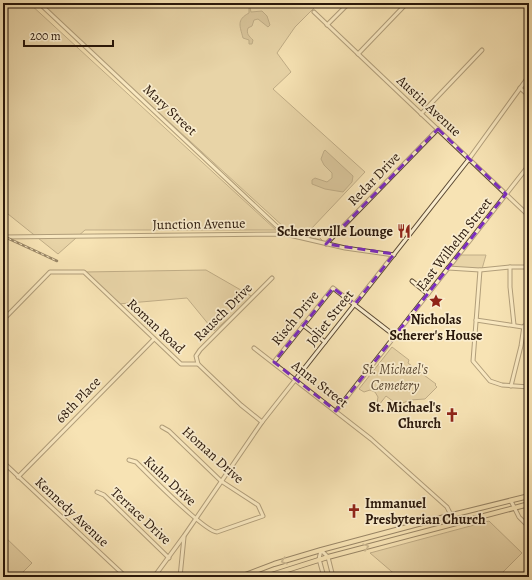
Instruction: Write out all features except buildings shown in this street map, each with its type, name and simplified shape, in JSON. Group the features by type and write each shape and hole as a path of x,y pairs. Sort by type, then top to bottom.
{"main road":[{"path":"240,577 274,564 321,550 529,496"},
{"path":"265,577 319,559 529,504"}],"street":[{"name":"Mary Street","path":"39,3 285,234"},
{"path":"327,25 348,3"},
{"path":"358,54 407,3"},
{"name":"Austin Avenue","path":"314,12 529,216"},
{"path":"421,114 482,50"},
{"name":"Joliet Street","path":"154,577 169,558 262,422 469,159 529,76"},
{"path":"520,88 529,96"},
{"name":"Redar Drive","path":"326,244 438,130"},
{"name":"East Wilhelm Street","path":"336,411 529,165"},
{"name":"Junction Avenue","path":"3,237 285,234 345,248 394,255"},
{"path":"510,267 510,287 514,325"},
{"path":"448,268 480,270 529,267"},
{"path":"480,270 473,361 490,381 502,385 529,387"},
{"name":"Roman Road","path":"3,320 50,272 84,272 181,364 198,364 241,405 262,422"},
{"name":"Rausch Drive","path":"198,364 196,356 200,350 272,278"},
{"path":"412,281 428,294"},
{"name":"Risch Drive","path":"274,362 333,288 355,304"},
{"path":"355,304 395,336"},
{"path":"476,320 524,326 529,328"},
{"path":"303,325 325,342"},
{"path":"511,386 521,346 524,326"},
{"name":"68th Place","path":"18,477 154,338"},
{"name":"Anna Street","path":"254,348 336,411 394,460 447,507 455,524"},
{"name":"Homan Drive","path":"162,427 169,431 221,481 258,506 263,516 217,532 213,532 195,520"},
{"name":"Kuhn Drive","path":"129,460 136,462 195,520"},
{"name":"Kennedy Avenue","path":"3,462 126,577"},
{"name":"Terrace Drive","path":"97,492 104,495 169,558"},
{"path":"511,501 519,517 529,526"},
{"path":"180,577 184,536"},
{"path":"321,550 328,557 333,577"},
{"path":"321,550 319,559 324,577"}],"highlighted area":[{"path":"438,129 506,194 336,411 274,362 333,288 355,304 394,254 326,244"}],"green space":[{"path":"3,3 29,3 276,230 85,230 58,254 3,210"},
{"path":"41,3 319,3 295,27 277,53 291,72 273,89 365,172 311,229 323,241 286,229"},
{"path":"459,255 486,255 482,269 448,268"},
{"path":"206,270 253,297 214,331 187,298 118,304 84,272"},
{"name":"St. Michael's Cemetery","path":"392,347 409,360 408,363 436,384 435,385 437,387 425,399 410,400 398,405 386,396 379,405 377,403 378,397 375,392 370,390 364,392 359,389"},
{"path":"489,521 522,553 498,577 398,577 370,553"},
{"path":"3,535 32,563 18,577 3,577"}],"shaded area":[{"path":"249,3 251,12 262,11 267,16 270,25 268,27 258,19 254,20 252,26 247,30 248,35 253,40 252,44 249,44 249,40 243,38 240,27 242,18 249,13"},
{"path":"325,150 353,176 352,182 343,192 325,189 312,184 312,180 315,178 327,182 332,178 332,173 324,165 321,159"}],"railway":[{"path":"3,236 57,261"}],"place":[{"name":"Schererville Lounge","path":"404,231"},
{"name":"Nicholas Scherer's House","path":"436,301"},
{"name":"St. Michael's Church","path":"452,415"},
{"name":"Immanuel Presbyterian Church","path":"354,511"}]}
